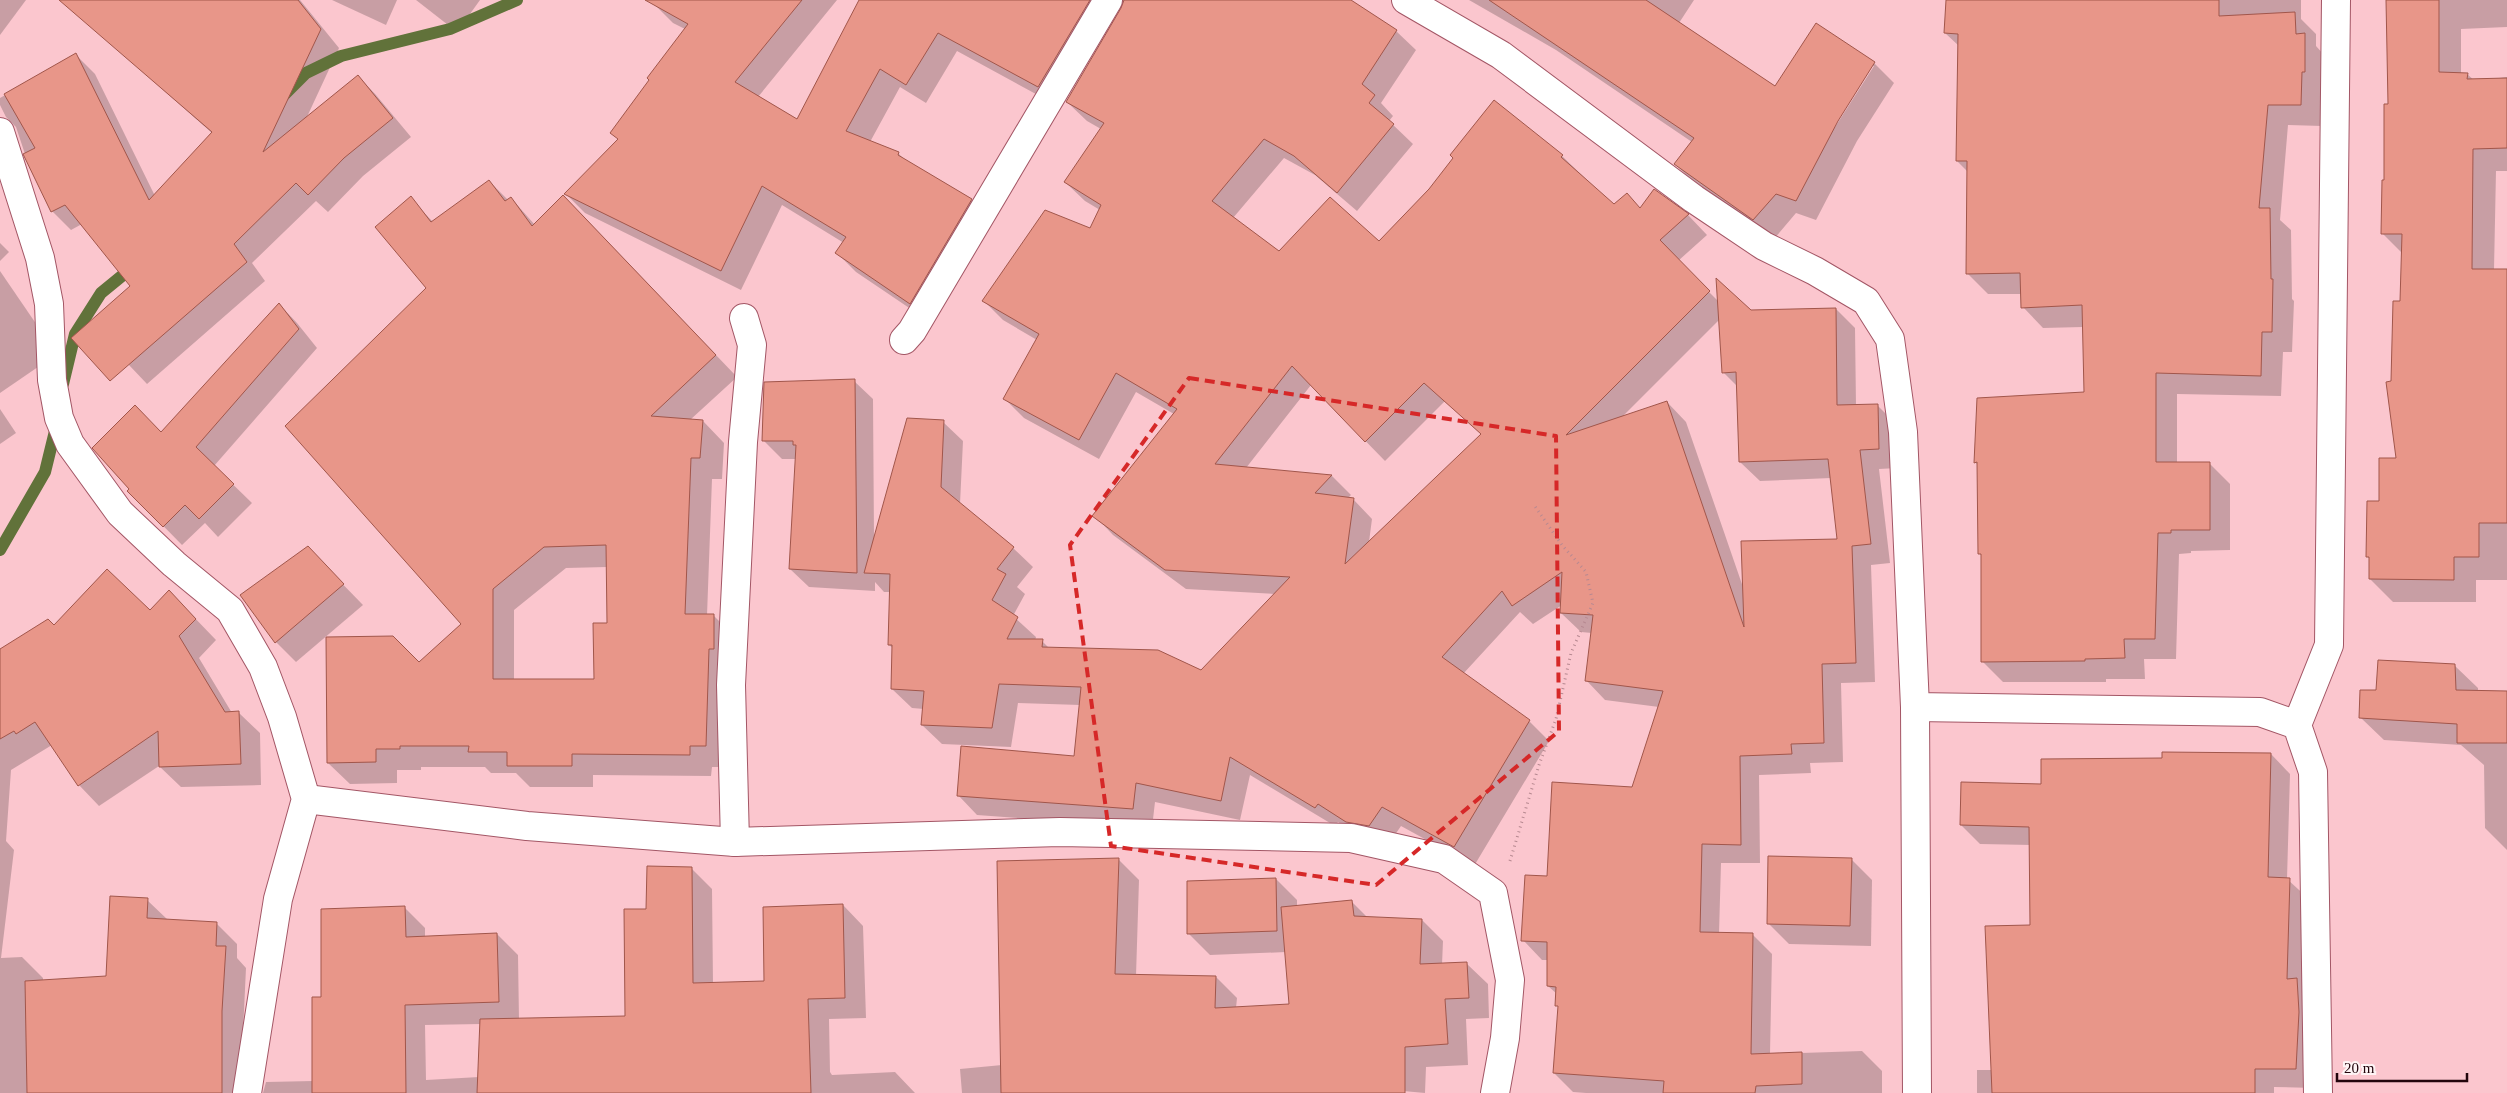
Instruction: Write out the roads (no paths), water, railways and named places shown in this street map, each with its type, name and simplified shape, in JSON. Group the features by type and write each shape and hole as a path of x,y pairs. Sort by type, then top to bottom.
{"street":[{"path":"904,340 912,331 1108,0"},
{"path":"1406,0 1501,55 1694,198 1764,246 1815,271 1866,301 1890,339 1903,432 1915,707 1917,1093"},
{"path":"2318,1093 2313,772 2297,725 2328,645 2336,0"},
{"path":"0,132 40,258 48,304 52,380 59,418 70,444 120,513 174,564 230,610 264,666 282,717 306,799 278,899 248,1093"},
{"path":"735,842 731,685 742,462 752,345 744,318"},
{"path":"1915,707 2260,712 2297,725"},
{"path":"306,799 528,826 735,842 1060,832 1351,838 1444,859 1494,893 1510,980 1505,1038 1495,1093"}],"waterway":[{"path":"284,95 306,73 341,56 450,29 517,0"},
{"path":"63,384 75,334 101,293 134,266"},
{"path":"0,550 45,472 57,423"}]}
